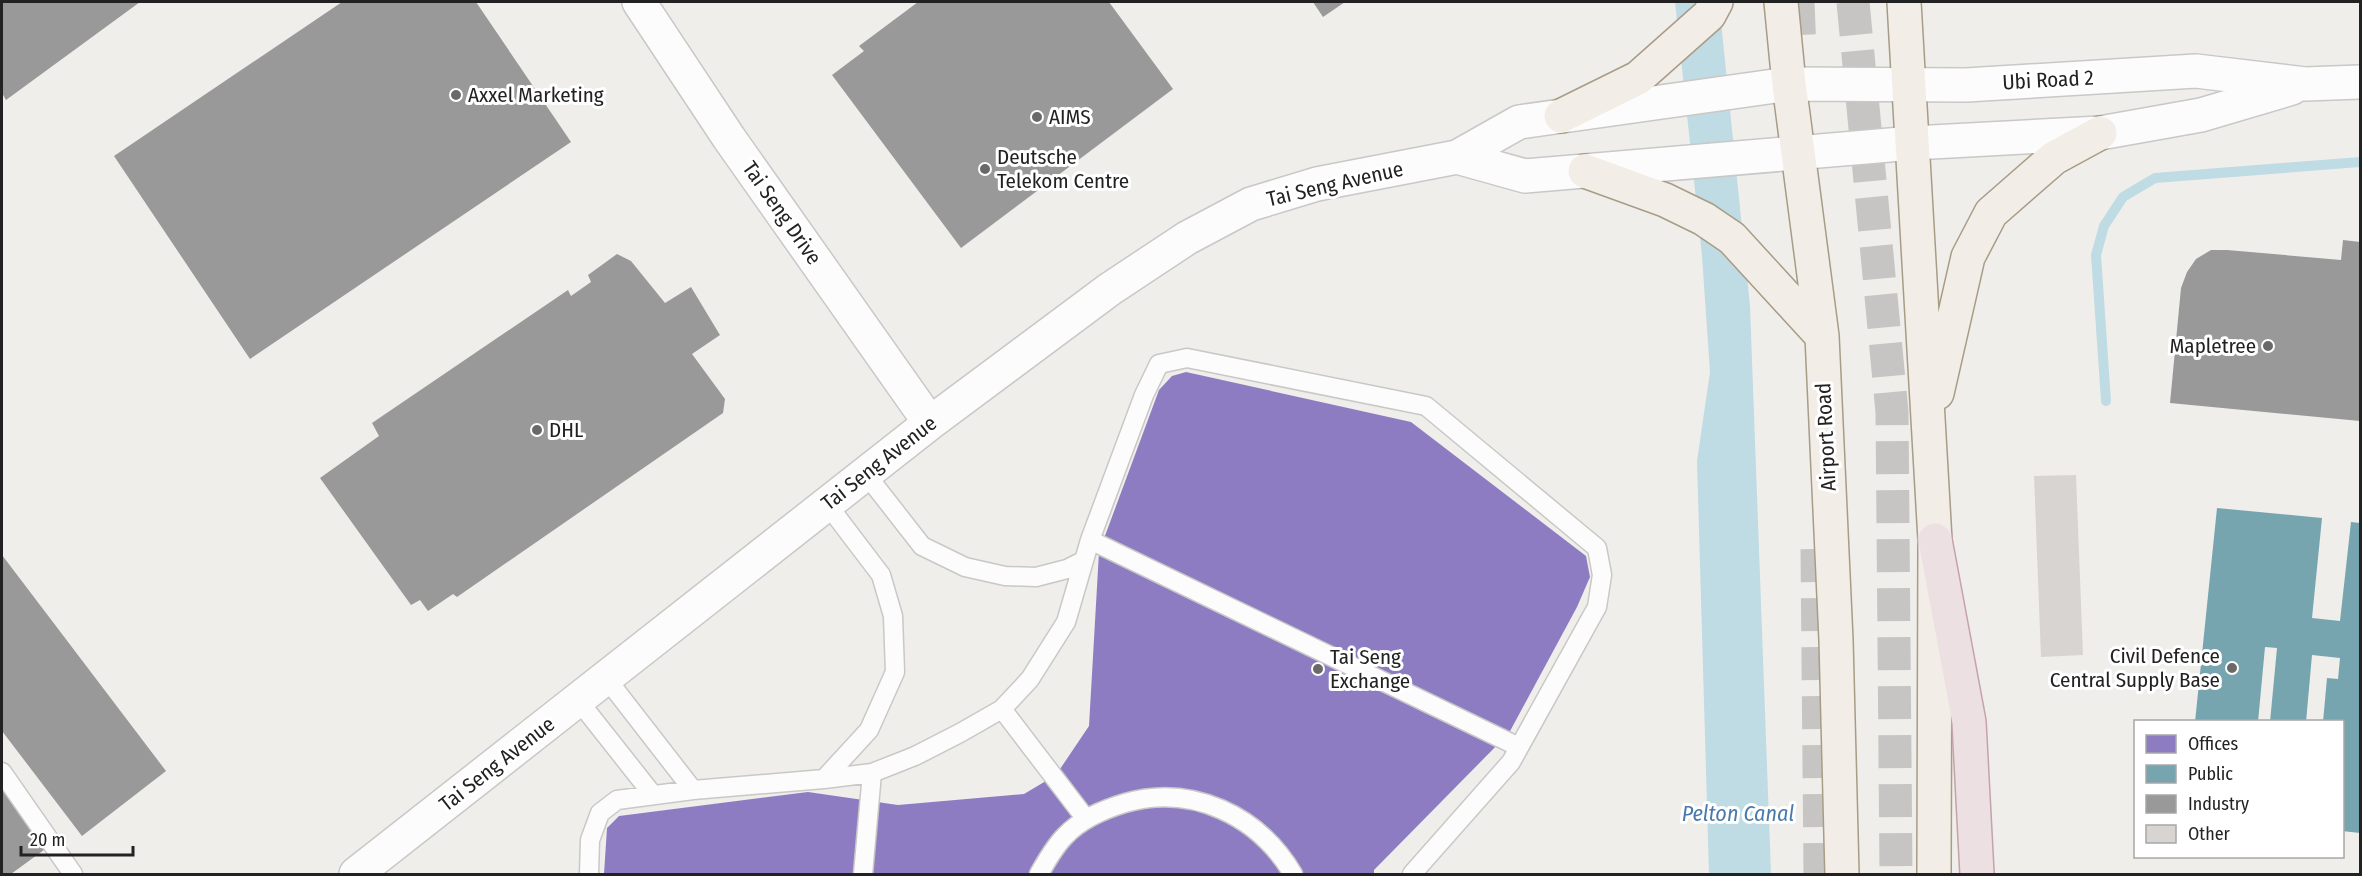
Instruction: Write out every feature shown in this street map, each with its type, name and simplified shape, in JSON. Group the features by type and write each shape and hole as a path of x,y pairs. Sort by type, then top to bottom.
{"highway":[{"path":"1935,540 1969,722 1977,874"}],"main road":[{"path":"1561,116 1638,78 1709,15 1716,2"},
{"name":"Airport Road","path":"1781,2 1789,84 1822,336 1836,639 1842,874"},
{"path":"1904,2 1935,540 1934,874"},
{"path":"1929,428 1968,257 1991,213 2054,158 2100,133"},
{"path":"1585,171 1665,200 1704,219 1732,238 1822,336"}],"street":[{"name":"Tai Seng Drive","path":"639,2 729,138 930,423"},
{"name":"Ubi Road 2","path":"1789,84 1966,85 2196,71 2305,84 2361,82"},
{"name":"Tai Seng Avenue","path":"356,874 930,423 1110,289 1187,238 1251,204 1317,184 1457,157 1519,122 1789,84"},
{"name":"Ubi Road 2","path":"1798,152 2100,133 2201,115 2305,84"},
{"name":"Tai Seng Avenue","path":"1457,157 1525,176 1798,152"}],"lane":[{"path":"589,874 590,840 600,813 616,800 693,790 872,773 915,756 1002,709 1030,679 1066,622 1090,540 1144,395 1159,364 1187,358 1426,406 1597,548 1602,575 1598,607 1512,762 1412,874"},
{"path":"865,474 922,546 965,567 1005,576 1036,577 1067,569 1083,561"},
{"path":"824,779 869,730 895,672 893,616 881,575 827,504"},
{"path":"1090,540 1519,747"},
{"path":"606,678 693,790"},
{"path":"578,700 653,795"},
{"path":"1002,709 1086,819"},
{"path":"2,772 73,874"},
{"path":"863,874 872,773"},
{"path":"1039,874 1064,836 1086,819 1107,808 1140,799 1176,797 1210,803 1242,818 1269,840 1293,874"}],"water":[{"name":"Pelton Canal","path":"1675,2 1719,2 1750,306 1771,874 1709,874 1697,461 1710,372 1702,256"}],"building: Offices":[{"name":"Tai Seng Exchange","path":"1186,372 1411,422 1586,556 1590,577 1577,607 1509,733 1374,870 1374,874 604,874 607,828 619,816 808,792 898,805 1024,794 1056,775 1089,726 1099,552 1159,390 1172,376"}],"building: Public":[{"name":"Civil Defence Central Supply Base","path":"2217,508 2322,518 2312,618 2340,621 2351,522 2360,523 2360,833 2344,831 2344,720 2323,720 2327,678 2338,679 2340,658 2312,655 2306,720 2270,720 2277,648 2265,647 2258,720 2195,720"}],"building: Industry":[{"path":"2,2 140,2 6,100 2,93"},
{"path":"342,2 476,2 571,142 250,359 114,156"},
{"name":"Deutsche Telekom Centre","path":"918,2 1109,2 1173,89 961,248 832,75 864,51 859,46"},
{"path":"1313,2 1345,2 1323,17"},
{"name":"Mapletree","path":"2343,240 2360,242 2360,421 2170,403 2181,288 2187,272 2196,259 2211,250 2227,250 2341,260"},
{"name":"DHL","path":"617,254 631,261 665,303 691,287 720,335 692,354 725,399 723,413 457,597 453,594 428,611 420,600 411,605 320,478 379,436 372,423 568,290 571,296 591,282 588,275"},
{"path":"2,555 166,771 82,836 2,731"},
{"path":"2,783 48,847 11,874 2,874"}],"building: Other":[{"path":"2076,475 2083,655 2041,657 2034,476"}],"waterway":[{"path":"2106,401 2096,255 2104,226 2123,197 2155,178 2360,162"}],"tunnel":[{"path":"1798,2 1800,51"},
{"path":"1853,2 1892,412 1896,874"},
{"path":"1817,549 1820,874"}],"place":[{"name":"Axxel Marketing","path":"456,95"},
{"name":"AIMS","path":"1037,117"},
{"name":"Deutsche Telekom Centre","path":"985,169"},
{"name":"Mapletree","path":"2268,346"},
{"name":"DHL","path":"537,430"},
{"name":"Civil Defence Central Supply Base","path":"2232,668"},
{"name":"Tai Seng Exchange","path":"1318,669"}]}
